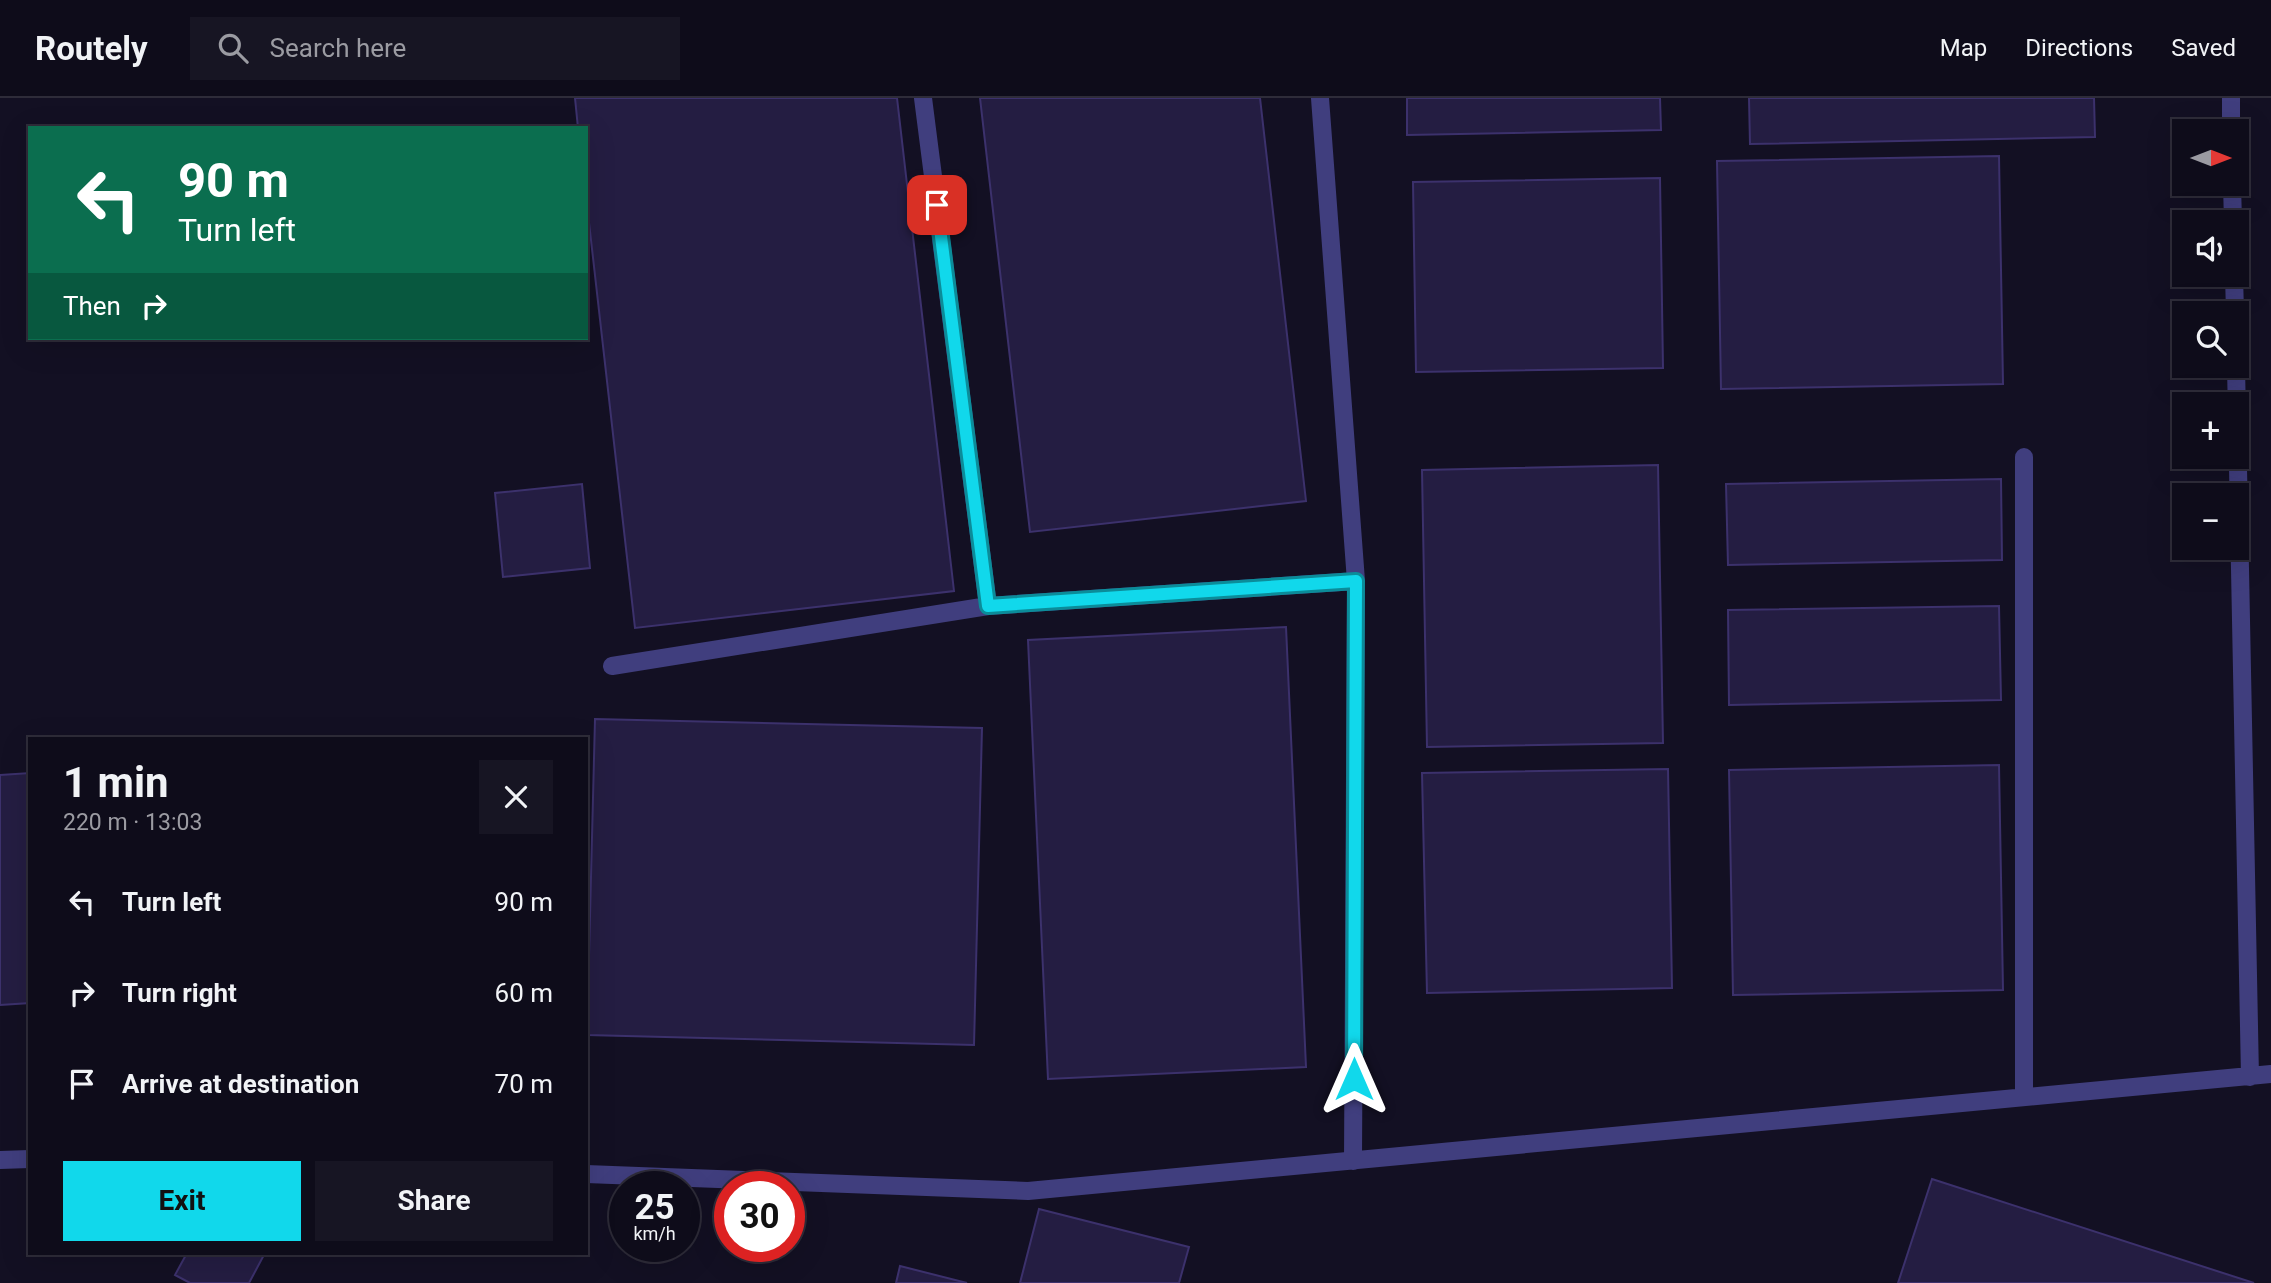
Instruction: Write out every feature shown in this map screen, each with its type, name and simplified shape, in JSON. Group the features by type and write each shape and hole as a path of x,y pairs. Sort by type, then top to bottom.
{"street":[{"path":"923,98 988,606"},
{"path":"1320,98 1356,581 1353,1161"},
{"path":"2231,98 2231,119"},
{"path":"2236,378 2250,1077"},
{"path":"2024,457 2024,1096"},
{"path":"612,666 988,606 1356,581"},
{"path":"588,1174 1028,1191 2271,1074"},
{"path":"0,1160 28,1158"}],"building":[{"path":"575,98 897,98 954,591 635,628 588,214 588,126 578,126"},
{"path":"980,98 1260,98 1306,501 1030,532"},
{"path":"1407,98 1660,98 1661,130 1407,135"},
{"path":"1749,98 2094,98 2095,137 1750,144"},
{"path":"1999,156 2003,384 1721,389 1717,161"},
{"path":"1660,178 1663,368 1416,372 1413,182"},
{"path":"1658,465 1663,743 1427,747 1422,470"},
{"path":"2001,479 2002,560 1728,565 1726,484"},
{"path":"582,484 590,568 503,577 495,493"},
{"path":"1999,606 2001,700 1729,705 1728,610"},
{"path":"1286,627 1306,1067 1048,1079 1028,640"},
{"path":"595,719 982,728 974,1045 588,1035"},
{"path":"1999,765 2003,990 1733,995 1729,770"},
{"path":"1668,769 1672,988 1427,993 1422,773"},
{"path":"28,773 28,1003 0,1005 0,775"},
{"path":"1932,1179 2254,1283 1898,1283"},
{"path":"1039,1209 1189,1247 1179,1283 1020,1283"},
{"path":"186,1255 264,1255 249,1283 190,1283 175,1275"},
{"path":"900,1266 967,1283 896,1283"}],"route":[{"path":"937,205 988,606 1356,581 1354,1079"}]}
